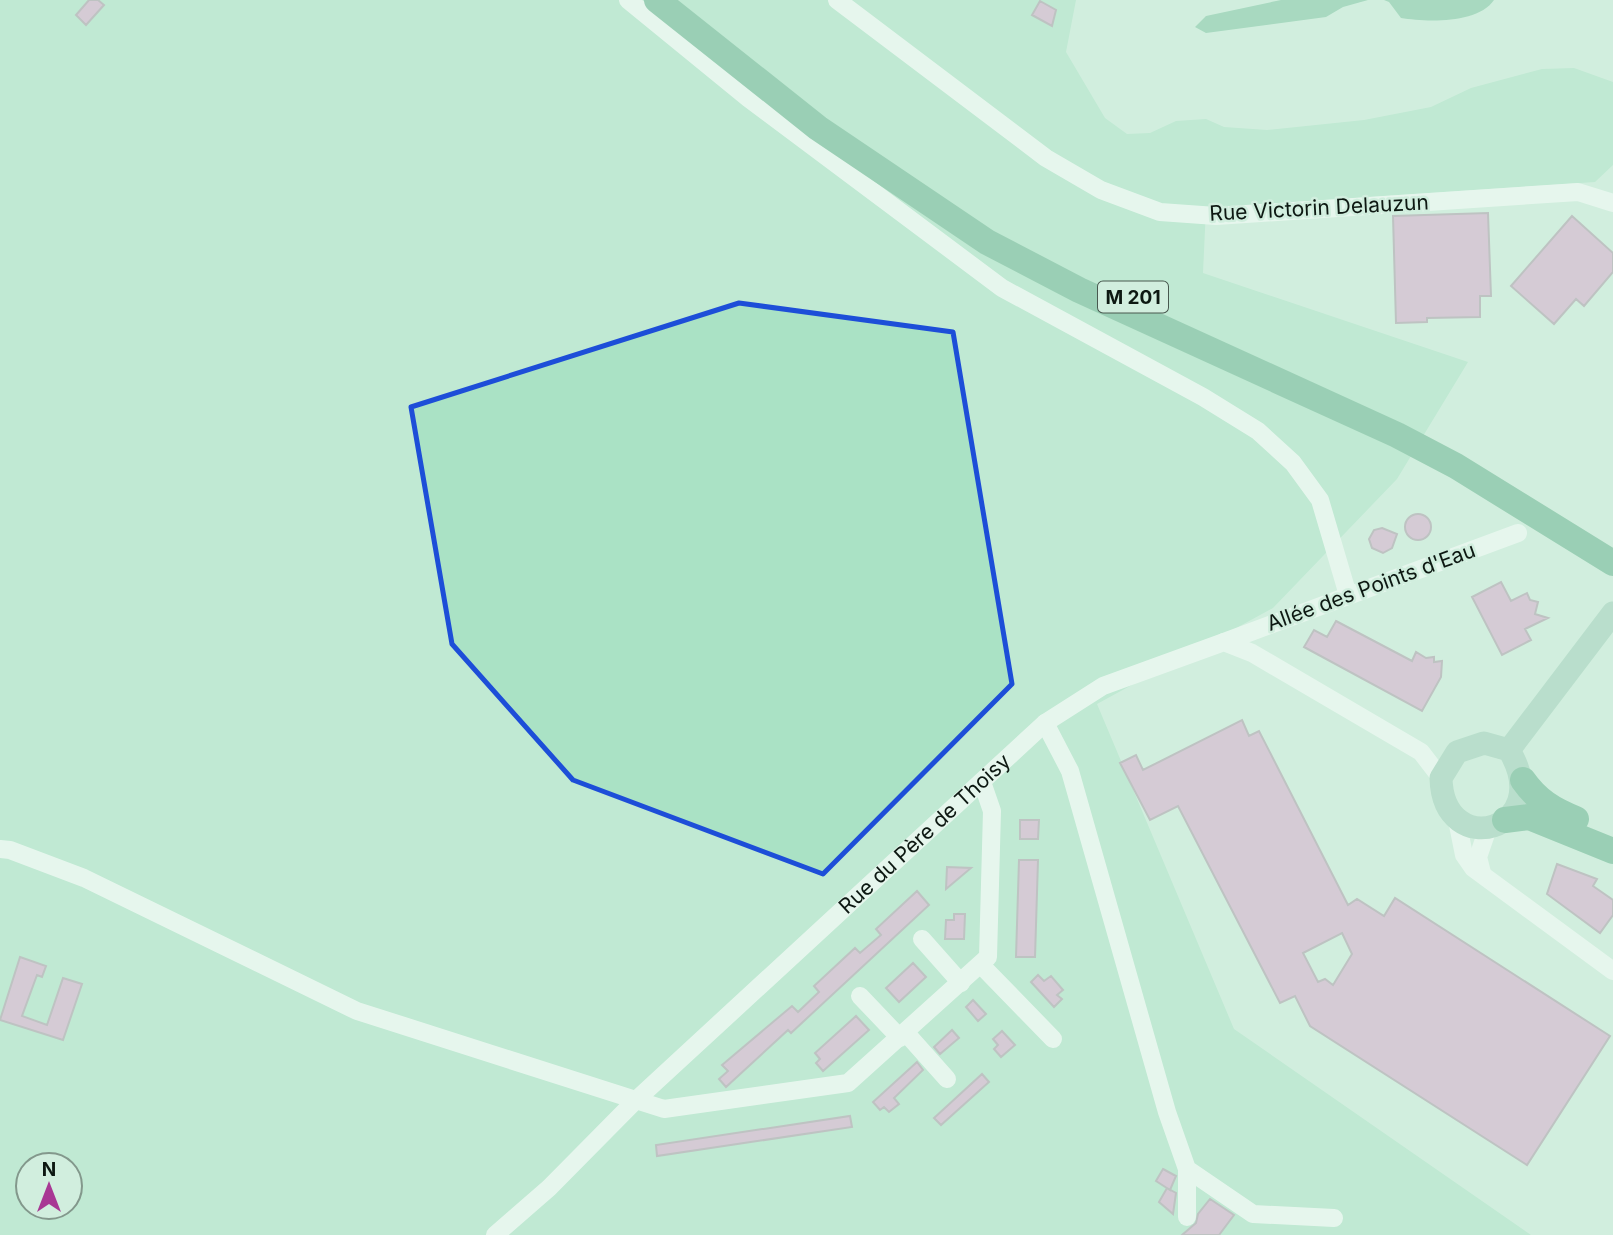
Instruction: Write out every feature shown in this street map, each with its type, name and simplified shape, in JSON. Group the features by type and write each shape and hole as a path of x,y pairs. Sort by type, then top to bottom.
{"highway":[{"name":"M 201","path":"657,0 818,128 987,242 1079,290 1398,435 1456,466 1613,563"},
{"name":"M 201","path":"680,0 835,122 949,202 1090,277 1391,416 1490,467 1613,548"},
{"path":"1522,780 1532,794 1553,809 1613,834"},
{"path":"1497,824 1529,817 1613,851"}],"main road":[{"path":"1509,750 1613,613"},
{"path":"1484,743 1509,750 1522,780 1522,795 1497,824 1472,827 1457,820 1446,807 1441,778 1457,752 1484,743"}],"street":[{"path":"628,0 748,98 1002,288 1203,397 1258,431 1293,463 1315,491 1348,595"},
{"name":"Rue Victorin Delauzun","path":"837,0 1046,158 1101,190 1160,212 1216,216 1578,192 1613,203"},
{"name":"Allée des Points d'Eau","path":"1224,642 1518,533"},
{"path":"1224,642 1252,653 1421,752 1441,778"},
{"name":"Rue du Père de Thoisy","path":"495,1235 549,1188 635,1101 1045,723 1103,686 1224,642"},
{"path":"1045,723 1070,771 1167,1112 1187,1169 1187,1216"},
{"path":"1421,752 1457,752"},
{"path":"0,849 10,850 83,878 357,1011 664,1109 848,1083 981,965 988,957 992,811 982,782"},
{"path":"1457,820 1464,855 1473,868 1613,971"},
{"path":"1482,873 1478,857 1497,824"},
{"path":"922,939 961,983"},
{"path":"981,965 1053,1039"},
{"path":"860,996 947,1079"},
{"path":"1187,1169 1253,1214 1334,1218"}],"highlighted area":[{"path":"739,303 953,332 1012,684 823,874 573,780 452,644 411,407"}],"green space":[{"path":"0,0 1076,0 1066,52 1105,118 1127,134 1150,133 1176,121 1206,119 1224,127 1267,130 1364,120 1431,107 1471,88 1542,69 1574,68 1613,82 1613,165 1595,182 1206,208 1203,273 1468,362 1397,479 1273,608 1097,704 1234,1029 1531,1235 0,1235"},
{"path":"1281,0 1368,0 1343,7 1326,17 1206,33 1195,27 1206,16"},
{"path":"1384,0 1494,0 1476,14 1451,20 1424,20 1401,18 1389,2"}],"building":[{"path":"89,0 98,0 104,5 86,25 76,15"},
{"path":"1040,1 1056,10 1052,26 1032,15"},
{"path":"1488,213 1491,296 1480,296 1480,317 1427,318 1427,322 1396,323 1393,216"},
{"path":"1572,216 1613,253 1613,272 1584,306 1576,299 1554,324 1511,286"},
{"path":"1418,514 1427,518 1431,527 1427,536 1418,540 1409,536 1405,527 1409,518"},
{"path":"1382,528 1397,534 1392,548 1383,553 1372,548 1369,539 1374,530"},
{"path":"1501,582 1511,601 1527,593 1530,600 1538,602 1535,614 1548,618 1525,629 1531,640 1502,655 1472,597"},
{"path":"1336,621 1412,661 1416,652 1426,658 1434,657 1434,662 1442,661 1441,677 1422,711 1304,647 1314,630 1327,637"},
{"path":"1242,720 1249,736 1259,731 1348,905 1357,899 1384,916 1395,898 1610,1036 1527,1165 1310,1026 1295,996 1280,1003 1178,806 1150,820 1120,763 1136,755 1143,770","holes":["1342,933 1352,954 1333,985 1325,979 1318,982 1303,953"]},
{"path":"1020,820 1039,820 1038,839 1020,839"},
{"path":"1019,860 1038,860 1035,957 1016,957"},
{"path":"1557,864 1597,879 1593,886 1613,900 1613,915 1600,933 1547,894"},
{"path":"947,867 971,868 946,889"},
{"path":"917,891 929,905 791,1033 788,1030 726,1087 719,1079 728,1071 722,1065 792,1006 798,1012 819,992 814,986 855,948 860,953 881,935 876,929"},
{"path":"954,914 965,914 964,939 945,939 946,920 954,920"},
{"path":"20,957 46,966 42,977 37,975 22,1016 47,1025 63,978 82,984 63,1040 0,1020"},
{"path":"913,963 926,977 899,1002 886,988"},
{"path":"1038,975 1044,981 1051,976 1063,990 1057,995 1062,999 1054,1007 1031,982"},
{"path":"973,1000 986,1014 978,1021 966,1007"},
{"path":"856,1016 869,1030 823,1071 816,1063 820,1059 815,1053"},
{"path":"952,1030 959,1038 940,1054 934,1047"},
{"path":"1002,1031 1015,1045 1001,1057 994,1049 998,1045 993,1039"},
{"path":"917,1062 923,1070 894,1098 899,1104 889,1112 884,1107 880,1110 873,1102"},
{"path":"982,1074 989,1082 941,1125 934,1118"},
{"path":"850,1116 852,1127 657,1156 656,1145"},
{"path":"1163,1169 1176,1176 1170,1190 1156,1181"},
{"path":"1167,1188 1176,1193 1173,1214 1159,1202"},
{"path":"1210,1199 1234,1215 1219,1235 1182,1235 1196,1223 1198,1214"}]}
